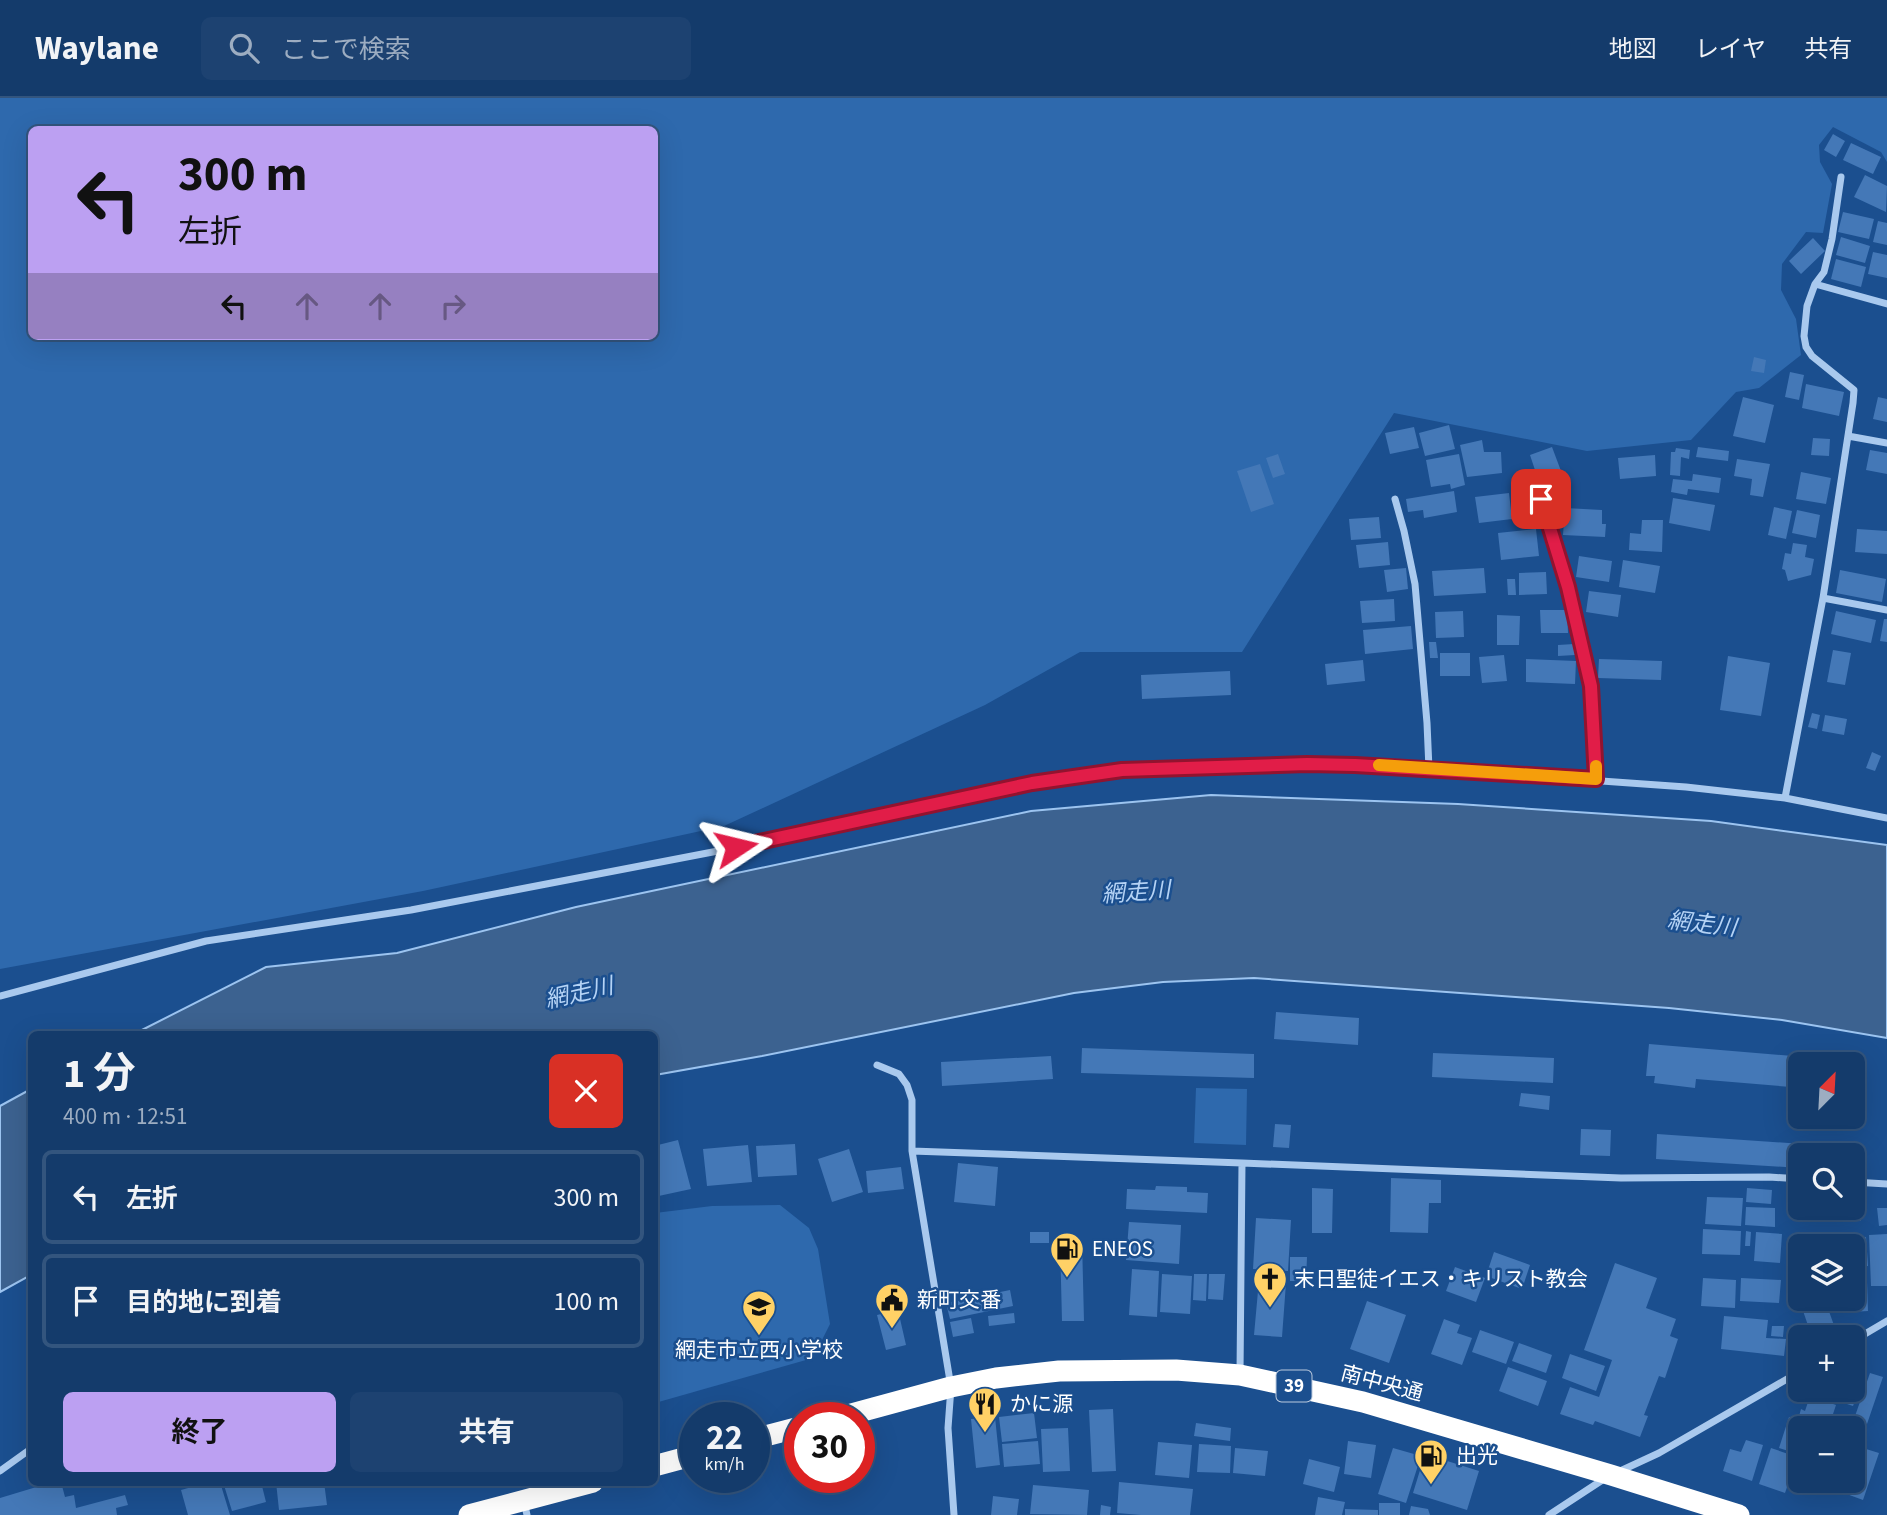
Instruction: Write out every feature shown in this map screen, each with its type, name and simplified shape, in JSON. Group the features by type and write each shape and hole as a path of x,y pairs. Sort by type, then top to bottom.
{"highway":[{"name":"南中央通","path":"875,1407 996,1378 1059,1371 1176,1370 1240,1375 1363,1402 1740,1515"},
{"path":"658,1465 679,1459"},
{"path":"468,1515 526,1508 583,1486"}],"street":[{"path":"1785,799 1823,598 1854,390 1812,356 1804,336 1806,314 1815,284 1824,272 1832,239 1841,177"},
{"path":"1815,284 1887,304"},
{"path":"1848,436 1887,443"},
{"path":"1395,499 1415,584 1429,769"},
{"path":"1541,499 1568,587 1591,686 1596,779"},
{"path":"1823,598 1887,610"},
{"path":"0,996 206,941 411,910 769,841 1032,783 1135,769 1307,764 1596,779 1785,799 1887,818"},
{"path":"877,1065 899,1074 907,1085 912,1100 912,1151 951,1387 948,1428 954,1515"},
{"path":"912,1151 1621,1178 1788,1178"},
{"path":"1240,1375 1241,1163"},
{"path":"1865,1183 1887,1184"},
{"path":"1865,1334 1887,1321"},
{"path":"1549,1515 1611,1475 1659,1453 1788,1379"},
{"path":"0,1471 28,1451"}],"shaded area":[{"path":"0,98 1887,98 1887,162 1881,152 1833,127 1819,145 1820,162 1832,184 1823,233 1806,232 1782,264 1781,290 1796,319 1801,355 1759,388 1736,392 1691,440 1587,451 1394,413 1242,652 1080,652 985,705 724,826 423,891 0,969"},
{"path":"1196,1088 1247,1089 1246,1145 1194,1143"},
{"path":"780,1205 809,1228 818,1249 830,1324 813,1358 658,1402 658,1213 712,1206"}],"water":[{"name":"網走川","path":"1211,795 1458,804 1711,821 1887,845 1887,1038 1782,1020 1669,1008 1254,978 1163,982 1074,993 658,1074 658,1031 140,1031 266,967 397,953 576,907 1031,811"},
{"path":"28,1091 28,1277 0,1292 0,1106"}],"building":[{"path":"1833,134 1845,141 1836,157 1824,150"},
{"path":"1851,143 1881,157 1873,174 1843,160"},
{"path":"1865,175 1887,186 1886,212 1854,197"},
{"path":"1843,212 1874,219 1869,239 1838,232"},
{"path":"1878,221 1887,223 1887,245 1873,242"},
{"path":"1841,237 1870,246 1865,263 1836,255"},
{"path":"1813,238 1825,251 1801,274 1789,261"},
{"path":"1873,252 1887,255 1887,278 1868,274"},
{"path":"1836,259 1866,267 1861,287 1831,279"},
{"path":"1754,357 1766,360 1764,373 1751,371"},
{"path":"1790,372 1804,375 1799,400 1785,397"},
{"path":"1806,384 1844,392 1839,416 1802,408"},
{"path":"1743,397 1774,405 1765,443 1733,436"},
{"path":"1878,397 1887,399 1887,422 1873,419"},
{"path":"1449,425 1455,449 1425,456 1419,433"},
{"path":"1414,427 1419,448 1390,454 1385,433"},
{"path":"1813,438 1830,439 1829,456 1811,455"},
{"path":"1482,440 1484,452 1501,452 1502,473 1467,477 1460,445"},
{"path":"1552,447 1561,471 1538,479 1530,455"},
{"path":"1698,447 1729,451 1728,461 1696,457"},
{"path":"1676,448 1690,450 1689,459 1681,457 1680,476 1670,475 1671,452 1675,452"},
{"path":"1870,450 1887,453 1887,474 1866,470"},
{"path":"1278,454 1285,474 1273,478 1266,458"},
{"path":"1459,454 1465,485 1451,489 1450,484 1431,487 1426,460"},
{"path":"1655,455 1656,476 1620,479 1618,458"},
{"path":"1737,459 1770,464 1763,497 1750,495 1752,479 1734,476"},
{"path":"1260,464 1274,504 1251,512 1237,471"},
{"path":"1801,472 1831,478 1826,504 1796,499"},
{"path":"1693,474 1721,478 1719,493 1688,489 1687,495 1671,492 1673,479 1692,481"},
{"path":"1454,491 1457,512 1424,518 1423,510 1408,512 1406,499"},
{"path":"1509,493 1512,519 1479,523 1475,497"},
{"path":"1673,498 1715,505 1710,531 1669,523"},
{"path":"1774,507 1792,511 1786,539 1768,535"},
{"path":"1565,508 1602,510 1602,524 1606,524 1605,537 1563,535"},
{"path":"1797,510 1820,515 1816,538 1792,533"},
{"path":"1379,517 1381,538 1351,540 1349,519"},
{"path":"1642,520 1663,520 1662,552 1629,550 1630,533 1641,534"},
{"path":"1536,529 1539,556 1501,560 1498,533"},
{"path":"1857,529 1887,531 1887,554 1855,552"},
{"path":"1388,542 1390,565 1359,568 1356,545"},
{"path":"1793,543 1807,545 1805,557 1814,559 1811,575 1788,581 1785,570 1782,569 1785,553 1791,554"},
{"path":"1579,556 1612,561 1609,582 1576,577"},
{"path":"1623,560 1660,566 1655,593 1619,587"},
{"path":"1406,568 1408,589 1387,592 1384,570"},
{"path":"1484,568 1486,593 1434,596 1432,571"},
{"path":"1840,570 1886,579 1882,602 1836,593"},
{"path":"1546,572 1547,594 1519,595 1519,573"},
{"path":"1507,579 1515,579 1516,595 1508,595"},
{"path":"1589,591 1621,595 1618,617 1586,612"},
{"path":"1394,599 1395,621 1362,623 1360,601"},
{"path":"1540,610 1567,610 1568,633 1541,633"},
{"path":"1463,611 1464,637 1436,638 1435,612"},
{"path":"1836,611 1876,620 1871,643 1831,634"},
{"path":"1497,615 1520,616 1519,645 1497,645"},
{"path":"1884,619 1887,619 1887,642 1880,641"},
{"path":"1411,626 1413,649 1365,654 1363,630"},
{"path":"1429,642 1436,642 1438,658 1430,658"},
{"path":"1574,644 1575,655 1558,656 1558,645"},
{"path":"1833,650 1851,653 1845,685 1827,682"},
{"path":"1440,653 1470,653 1470,676 1440,676"},
{"path":"1504,655 1507,681 1482,683 1479,657"},
{"path":"1728,656 1770,663 1761,716 1720,710"},
{"path":"1526,659 1576,661 1575,684 1526,682"},
{"path":"1599,659 1662,661 1661,680 1598,678"},
{"path":"1363,660 1365,681 1327,685 1325,664"},
{"path":"1230,671 1231,695 1142,699 1141,675"},
{"path":"1812,713 1820,715 1817,729 1808,727"},
{"path":"1825,715 1847,719 1844,735 1822,731"},
{"path":"1872,752 1881,756 1875,771 1866,768"},
{"path":"1276,1012 1359,1018 1358,1045 1274,1039"},
{"path":"1649,1044 1788,1056 1788,1087 1696,1079 1695,1088 1654,1083 1655,1076 1646,1076"},
{"path":"1082,1048 1254,1054 1254,1078 1081,1073"},
{"path":"1433,1053 1554,1058 1553,1083 1432,1077"},
{"path":"1051,1056 1053,1079 942,1086 941,1062"},
{"path":"1521,1093 1550,1096 1549,1110 1519,1106"},
{"path":"1275,1124 1291,1125 1289,1148 1273,1147"},
{"path":"1581,1129 1611,1130 1610,1156 1580,1155"},
{"path":"1657,1134 1788,1143 1788,1167 1656,1159"},
{"path":"678,1140 691,1189 658,1196 658,1145"},
{"path":"795,1144 797,1175 758,1177 756,1146"},
{"path":"748,1145 752,1182 707,1186 703,1149"},
{"path":"849,1149 863,1192 832,1202 818,1159"},
{"path":"958,1163 998,1167 995,1206 954,1202"},
{"path":"901,1167 904,1189 868,1193 866,1171"},
{"path":"1391,1178 1441,1180 1441,1203 1429,1203 1428,1233 1390,1232"},
{"path":"1156,1186 1187,1187 1187,1192 1208,1193 1207,1213 1126,1209 1127,1189 1155,1190"},
{"path":"1312,1188 1333,1189 1332,1233 1312,1233"},
{"path":"1747,1188 1772,1190 1771,1204 1746,1202"},
{"path":"1707,1197 1743,1198 1741,1226 1705,1224"},
{"path":"1746,1207 1775,1208 1775,1227 1745,1225"},
{"path":"1877,1208 1887,1208 1887,1225 1879,1226"},
{"path":"1256,1218 1291,1220 1288,1271 1253,1269"},
{"path":"1129,1222 1181,1225 1179,1264 1126,1260"},
{"path":"1703,1229 1741,1231 1740,1255 1702,1254"},
{"path":"1746,1231 1751,1232 1750,1246 1745,1246"},
{"path":"1030,1232 1049,1232 1049,1243 1030,1243"},
{"path":"1756,1232 1782,1234 1780,1263 1754,1261"},
{"path":"1887,1234 1887,1286 1871,1286 1869,1235"},
{"path":"1865,1237 1868,1266 1865,1266"},
{"path":"1082,1240 1084,1321 1062,1321 1060,1241"},
{"path":"1494,1252 1530,1265 1522,1289 1486,1276"},
{"path":"1290,1257 1307,1257 1306,1281 1290,1281"},
{"path":"1615,1263 1657,1278 1646,1308 1676,1319 1670,1336 1678,1339 1665,1378 1659,1376 1644,1415 1648,1416 1640,1437 1595,1421 1593,1425 1560,1414 1570,1387 1599,1397 1612,1360 1584,1350"},
{"path":"1455,1267 1485,1278 1476,1302 1446,1291"},
{"path":"1132,1269 1159,1271 1157,1317 1129,1315"},
{"path":"1162,1274 1192,1276 1190,1314 1160,1312"},
{"path":"1194,1274 1207,1274 1206,1301 1193,1300"},
{"path":"1209,1274 1225,1274 1223,1300 1208,1299"},
{"path":"1703,1278 1736,1280 1735,1308 1701,1306"},
{"path":"1741,1278 1781,1280 1779,1303 1740,1301"},
{"name":"末日聖徒イエス・キリスト教会","path":"1259,1280 1286,1283 1282,1337 1254,1335"},
{"path":"1865,1282 1868,1311 1851,1312 1865,1311"},
{"path":"1010,1290 1013,1306 950,1319 946,1303"},
{"path":"1367,1301 1406,1315 1389,1363 1350,1349"},
{"name":"新町交番","path":"898,1310 906,1345 886,1350 877,1315"},
{"path":"1803,1311 1829,1311 1834,1325 1808,1325"},
{"path":"1014,1313 1015,1323 989,1326 988,1316"},
{"path":"1724,1316 1768,1320 1766,1338 1786,1339 1784,1356 1721,1349"},
{"path":"971,1318 974,1333 953,1337 950,1322"},
{"path":"1444,1319 1460,1325 1457,1333 1472,1338 1462,1365 1431,1354"},
{"path":"1772,1326 1784,1326 1783,1337 1771,1336"},
{"path":"1480,1330 1514,1342 1506,1364 1472,1352"},
{"path":"1519,1343 1552,1355 1546,1373 1512,1361"},
{"path":"1570,1354 1605,1366 1596,1391 1562,1378"},
{"path":"1508,1367 1547,1381 1538,1406 1499,1391"},
{"path":"1870,1373 1883,1377 1867,1424 1865,1416 1855,1416 1860,1402 1865,1402 1865,1387"},
{"path":"1808,1402 1827,1402 1836,1405 1833,1414 1839,1416 1799,1416 1801,1409 1805,1411"},
{"path":"1113,1409 1116,1471 1092,1472 1089,1410"},
{"path":"1034,1413 1037,1438 1002,1442 999,1417"},
{"path":"995,1417 1000,1465 976,1468 971,1419"},
{"path":"1788,1420 1788,1451 1779,1448"},
{"path":"1196,1423 1231,1428 1230,1441 1194,1436"},
{"path":"1068,1428 1070,1471 1043,1472 1041,1429"},
{"path":"1746,1440 1763,1445 1752,1481 1723,1471 1730,1449 1741,1452"},
{"path":"1038,1441 1040,1464 1004,1467 1002,1444"},
{"path":"1348,1441 1376,1445 1371,1478 1344,1474"},
{"path":"1158,1442 1192,1445 1189,1478 1155,1475"},
{"path":"1199,1444 1231,1446 1230,1473 1197,1472"},
{"path":"1235,1448 1268,1451 1265,1476 1233,1473"},
{"path":"1393,1448 1421,1456 1406,1503 1378,1494"},
{"path":"1771,1448 1788,1454 1788,1484 1785,1493 1759,1484"},
{"path":"1865,1449 1879,1453 1863,1500 1844,1493 1865,1493"},
{"path":"1425,1454 1479,1471 1467,1510 1413,1493"},
{"path":"1309,1459 1340,1467 1334,1492 1303,1484"},
{"path":"1119,1482 1193,1489 1190,1515 1117,1513"},
{"path":"1033,1485 1089,1490 1087,1515 1030,1514"},
{"path":"40,1486 62,1486 65,1497 74,1495 76,1508 125,1495 128,1505 116,1508 117,1515 0,1515 0,1498"},
{"path":"196,1486 221,1486 230,1515 188,1515 181,1490"},
{"path":"224,1486 262,1486 266,1502 232,1511"},
{"path":"276,1486 325,1486 327,1505 279,1510"},
{"path":"993,1496 1019,1499 1017,1515 991,1515"},
{"path":"1318,1497 1345,1502 1342,1515 1315,1515"},
{"path":"1379,1503 1400,1503 1400,1515 1379,1515"},
{"path":"1101,1505 1111,1507 1110,1515 1100,1515"},
{"path":"1411,1506 1428,1509 1430,1515 1409,1515"},
{"path":"1345,1509 1378,1510 1378,1515 1345,1515"}],"slow traffic":[{"path":"1379,765 1596,779 1596,766"}],"place":[{"name":"ENEOS","path":"1067,1279"},
{"name":"末日聖徒イエス・キリスト教会","path":"1270,1309"},
{"name":"新町交番","path":"892,1330"},
{"name":"網走市立西小学校","path":"759,1337"},
{"name":"かに源","path":"985,1434"},
{"name":"出光","path":"1431,1486"}],"route":[{"path":"736,847 1032,783 1122,770 1307,764 1378,765 1596,779 1591,686 1568,587 1541,499"}]}
